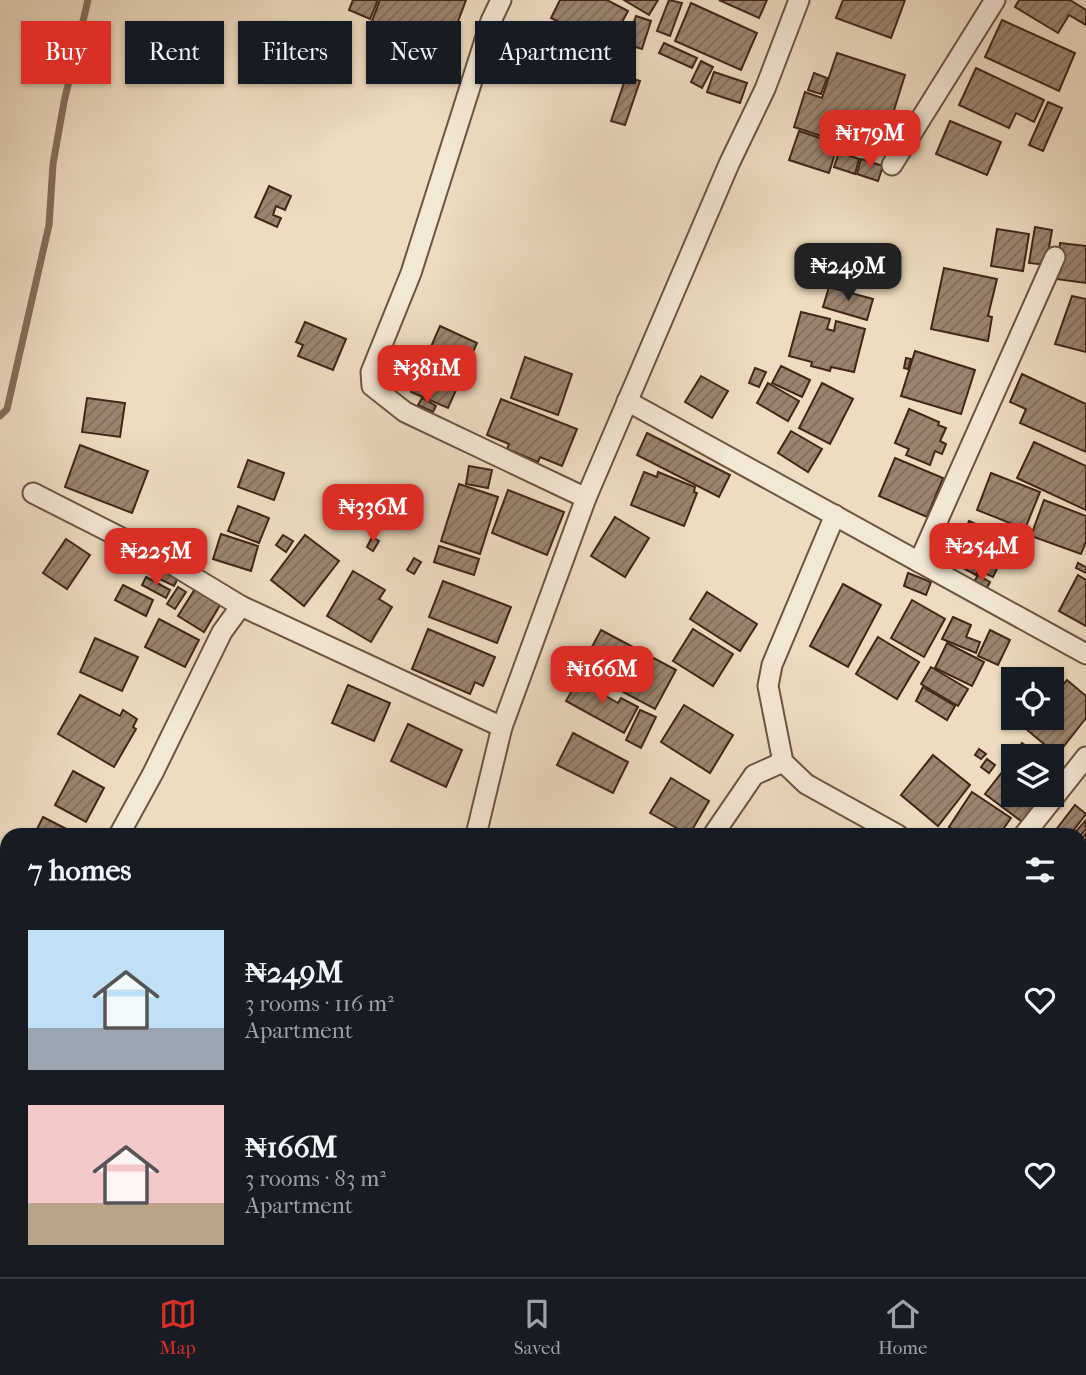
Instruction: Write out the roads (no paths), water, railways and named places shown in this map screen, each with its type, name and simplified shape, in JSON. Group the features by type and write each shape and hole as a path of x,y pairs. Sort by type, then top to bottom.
{"street":[{"path":"501,0 491,21 411,273 371,372 372,386 405,412 586,498"},
{"path":"478,828 502,727 586,498 729,164 765,89 799,0"},
{"path":"892,164 995,0"},
{"path":"919,562 1055,257"},
{"path":"627,401 1086,654"},
{"path":"33,493 166,560 242,606 502,727"},
{"path":"835,516 772,665 768,686 783,762 806,784 885,828"},
{"path":"123,828 222,632 242,606"},
{"path":"1030,828 1086,757"},
{"path":"718,828 754,775 783,762"}],"waterway":[{"path":"0,416 7,409 49,225 53,164 64,102 88,0"}]}
